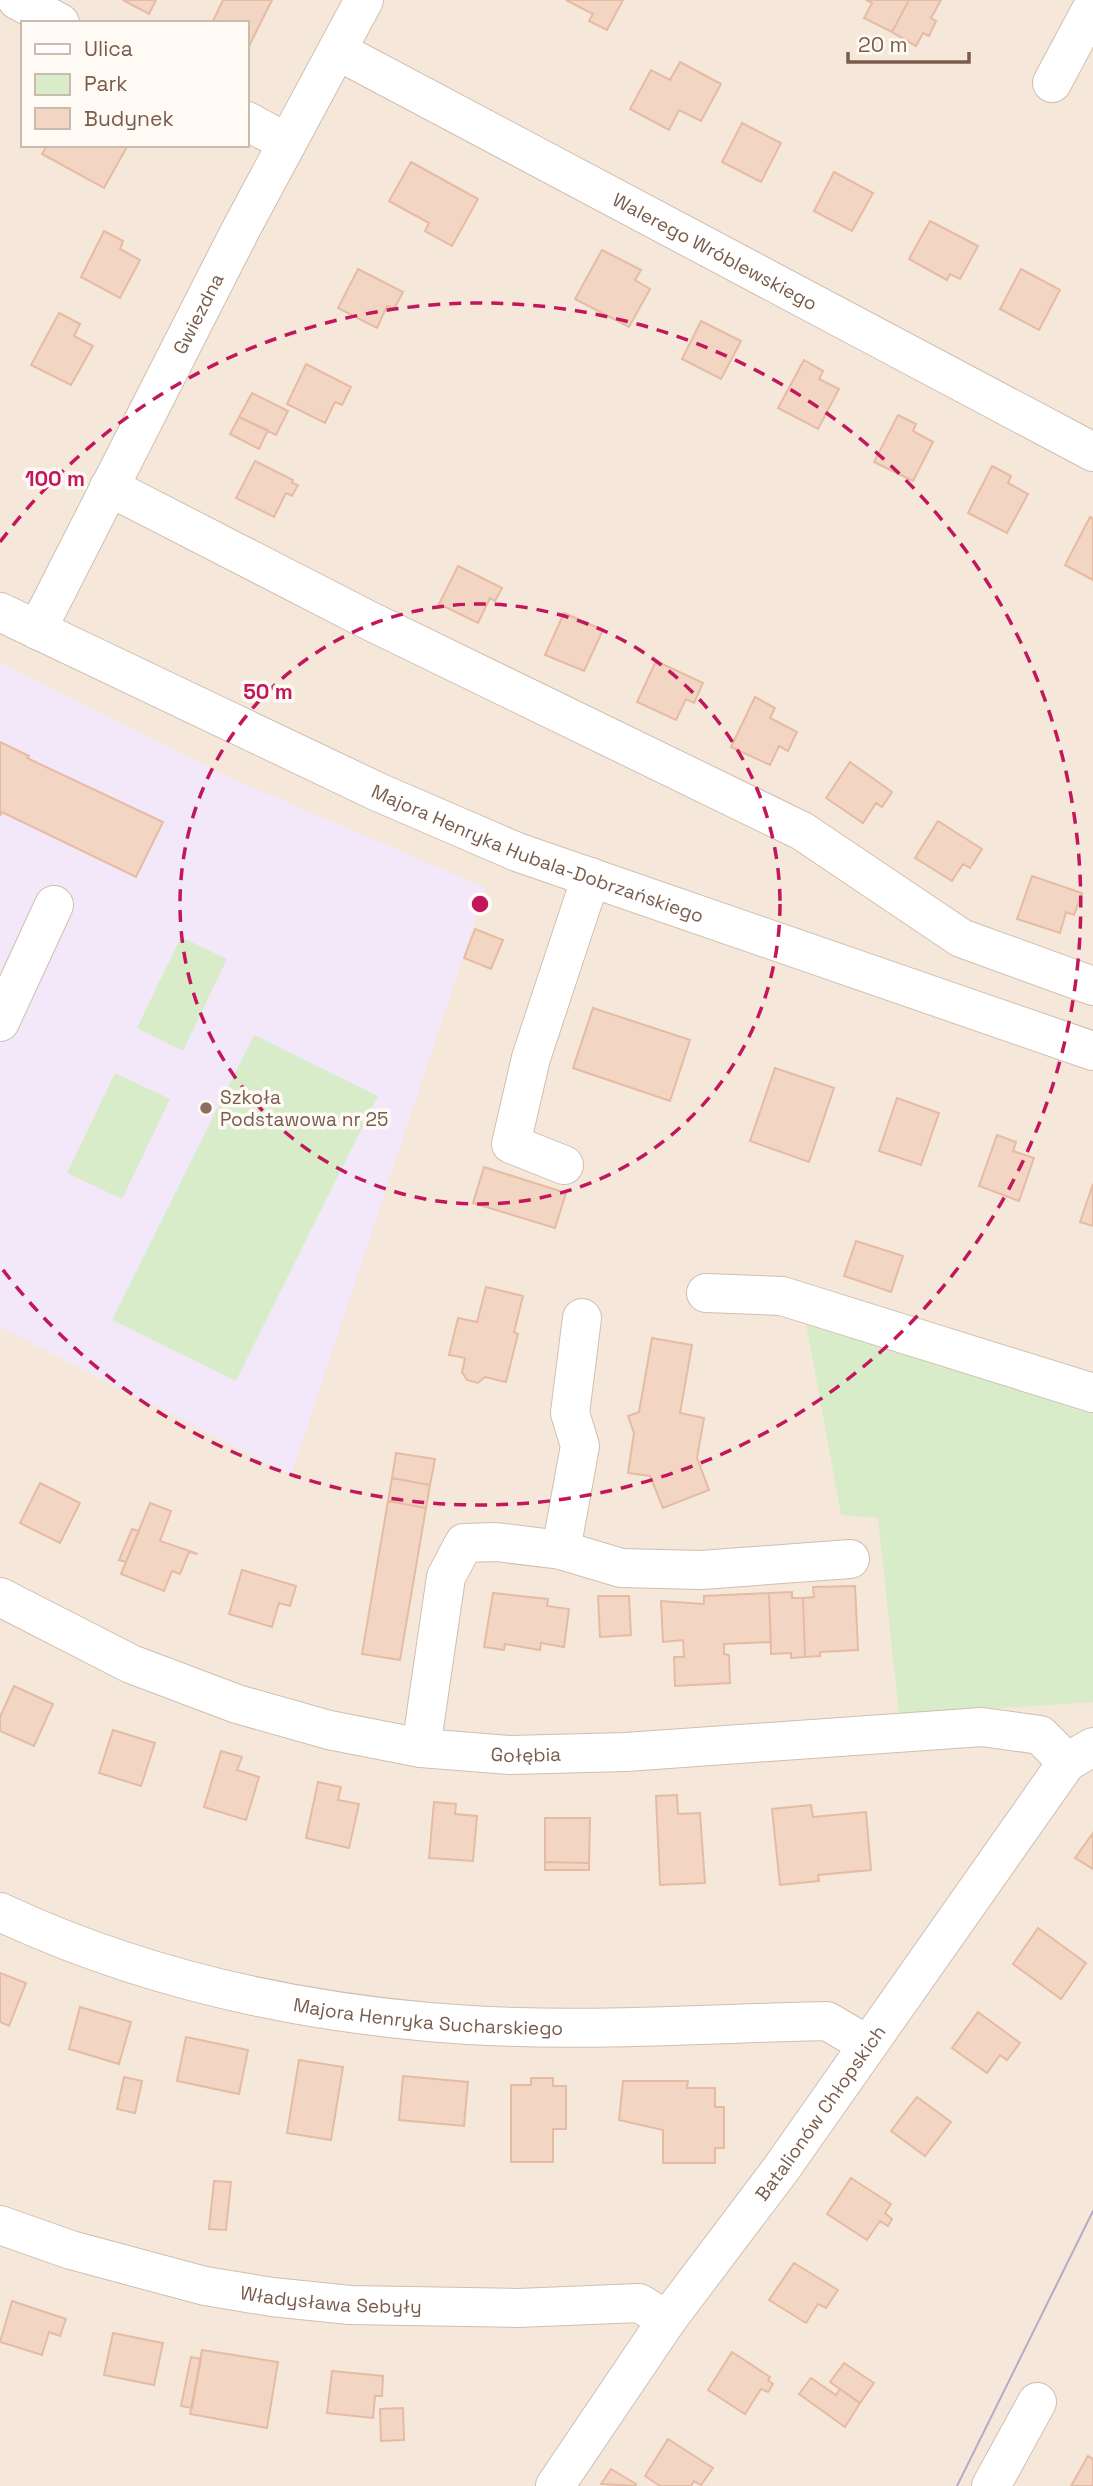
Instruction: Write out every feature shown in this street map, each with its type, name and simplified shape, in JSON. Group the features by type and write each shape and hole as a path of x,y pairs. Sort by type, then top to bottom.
{"street":[{"path":"17,0 56,21"},
{"name":"Gwiezdna","path":"37,630 287,143 364,0"},
{"path":"1052,83 1093,6"},
{"name":"Walerego Wróblewskiego","path":"338,51 1093,452"},
{"path":"248,122 287,143"},
{"path":"109,487 368,620 802,831 961,938 1093,986"},
{"name":"Majora Henryka Hubala-Dobrzańskiego","path":"0,612 378,792 517,852 1093,1051"},
{"path":"564,1165 511,1144 531,1058 591,877"},
{"path":"0,1021 54,905"},
{"path":"706,1293 782,1296 1093,1394"},
{"path":"561,1550 580,1446 570,1413 582,1318"},
{"path":"421,1748 446,1577 464,1543 496,1542 561,1550 621,1568 701,1570 850,1559"},
{"name":"Gołębia","path":"0,1597 131,1664 237,1704 328,1730 421,1748 510,1755 626,1752 982,1727 1040,1735 1080,1754"},
{"name":"Batalionów Chłopskich","path":"555,2486 667,2320 781,2169 866,2044 1080,1754"},
{"name":"Majora Henryka Sucharskiego","path":"0,1912 58,1939 154,1973 288,2003 429,2022 541,2027 827,2021 866,2044"},
{"name":"Władysława Sebyły","path":"0,2225 71,2250 192,2283 272,2297 350,2305 504,2308 639,2303 667,2320"},
{"path":"991,2486 1037,2402"}],"shaded area":[{"path":"0,0 1093,0 1093,2486 0,2486"},
{"name":"Szkoła Podstawowa nr 25","path":"0,663 237,781 486,888 291,1475 0,1327"}],"green space":[{"path":"181,937 227,959 183,1051 137,1028"},
{"path":"254,1035 378,1096 236,1381 112,1320"},
{"path":"115,1073 170,1099 122,1199 67,1173"},
{"path":"806,1323 1093,1407 1093,1702 899,1715 878,1518 841,1515"}],"building":[{"path":"123,0 156,0 149,14"},
{"path":"223,0 272,0 248,48 248,21 213,21"},
{"path":"566,0 623,0 607,30 589,21 593,14"},
{"path":"866,0 909,0 892,32 864,18 872,3"},
{"path":"909,0 941,0 931,18 936,21 929,36 923,33 916,46 892,32"},
{"path":"680,62 721,84 701,121 679,110 669,130 630,109 651,70 670,80"},
{"path":"742,123 781,143 761,182 722,162"},
{"path":"46,147 127,147 104,188 42,154"},
{"path":"411,162 478,199 452,246 425,231 429,223 389,201"},
{"path":"834,172 873,193 852,231 814,211"},
{"path":"930,221 978,246 960,279 950,274 947,280 909,259"},
{"path":"104,231 123,241 120,249 140,260 120,298 81,277"},
{"path":"602,250 641,270 635,280 650,289 629,327 575,299"},
{"path":"358,269 403,292 394,309 387,306 377,328 338,308"},
{"path":"1021,269 1060,290 1039,330 1000,309"},
{"path":"59,313 80,324 74,336 93,346 71,385 31,365"},
{"path":"701,321 741,341 721,379 682,359"},
{"path":"804,360 823,371 819,379 839,389 818,429 778,408"},
{"path":"306,364 351,387 342,405 335,402 325,423 287,404"},
{"path":"252,393 288,411 276,435 239,417"},
{"path":"898,415 916,424 913,431 933,442 913,481 874,462"},
{"path":"239,417 268,430 259,449 230,434"},
{"path":"255,461 298,485 292,496 286,493 274,517 236,498"},
{"path":"992,466 1011,476 1008,483 1028,494 1007,533 968,513"},
{"path":"1090,517 1093,519 1093,580 1065,565"},
{"path":"458,566 502,588 495,601 490,598 478,623 439,604"},
{"path":"564,613 603,630 584,671 545,655"},
{"path":"656,661 703,683 694,703 686,699 676,720 637,702"},
{"path":"755,697 775,708 770,718 797,732 788,751 779,746 770,765 731,747"},
{"path":"0,742 29,756 27,758 163,822 136,877 2,812 0,816"},
{"path":"850,762 892,792 882,807 876,803 863,823 826,798"},
{"path":"938,821 982,849 970,868 963,864 952,881 915,858"},
{"path":"1032,876 1082,893 1074,915 1066,912 1060,933 1017,919"},
{"path":"475,929 503,940 491,969 464,958"},
{"path":"593,1008 690,1040 670,1101 573,1068"},
{"path":"775,1068 834,1088 809,1162 750,1141"},
{"path":"897,1098 939,1113 921,1165 879,1151"},
{"path":"997,1135 1016,1142 1013,1151 1034,1158 1019,1201 979,1186"},
{"path":"484,1167 566,1193 555,1228 473,1203"},
{"path":"1093,1184 1093,1226 1080,1222"},
{"path":"856,1241 903,1256 891,1292 844,1276"},
{"path":"486,1287 523,1296 514,1332 518,1334 506,1382 485,1377 478,1383 467,1380 462,1372 465,1358 449,1355 458,1318 477,1322"},
{"path":"652,1338 692,1345 680,1413 704,1418 697,1458 709,1490 663,1508 650,1476 628,1473 634,1433 628,1416 639,1412"},
{"path":"396,1453 435,1459 430,1485 392,1478"},
{"path":"392,1478 430,1485 426,1508 388,1501"},
{"path":"40,1483 80,1503 60,1543 20,1523"},
{"path":"388,1501 426,1508 400,1660 362,1654"},
{"path":"150,1503 171,1511 160,1541 198,1554 189,1552 180,1574 172,1571 164,1591 121,1574"},
{"path":"132,1529 139,1531 126,1562 119,1560"},
{"path":"242,1570 296,1586 290,1606 279,1603 272,1627 229,1614"},
{"path":"855,1586 858,1650 820,1652 820,1656 805,1657 803,1598 814,1597 813,1587"},
{"path":"792,1592 792,1598 803,1598 805,1657 791,1658 791,1653 771,1654 769,1593"},
{"path":"493,1593 548,1599 547,1606 569,1609 564,1647 541,1643 540,1650 505,1644 504,1650 484,1647"},
{"path":"769,1593 771,1642 724,1644 724,1654 729,1655 730,1683 675,1686 674,1657 684,1657 683,1640 663,1642 661,1601 704,1604 704,1596"},
{"path":"598,1596 629,1596 631,1635 600,1637"},
{"path":"14,1686 53,1704 34,1746 0,1731 0,1717"},
{"path":"113,1730 155,1743 141,1786 99,1773"},
{"path":"221,1751 242,1757 237,1770 259,1777 246,1820 204,1807"},
{"path":"318,1782 341,1787 338,1800 359,1804 349,1848 306,1838"},
{"path":"677,1795 678,1814 700,1813 705,1883 660,1885 656,1796"},
{"path":"434,1802 456,1804 455,1814 477,1816 473,1861 429,1858"},
{"path":"811,1805 813,1817 866,1812 871,1870 818,1875 819,1881 780,1885 772,1809"},
{"path":"545,1818 590,1818 589,1863 545,1862"},
{"path":"1093,1833 1093,1869 1075,1858"},
{"path":"545,1862 589,1863 589,1870 545,1870"},
{"path":"1038,1928 1086,1963 1061,1999 1013,1964"},
{"path":"0,1973 26,1983 9,2026 0,2022"},
{"path":"80,2007 131,2022 119,2064 69,2049"},
{"path":"978,2012 1020,2043 1007,2060 1000,2055 987,2073 952,2048"},
{"path":"186,2037 248,2050 239,2094 177,2081"},
{"path":"299,2060 343,2067 331,2140 287,2133"},
{"path":"403,2076 468,2082 464,2126 399,2120"},
{"path":"124,2077 142,2081 135,2113 117,2109"},
{"path":"531,2078 553,2078 553,2086 566,2086 566,2129 553,2129 553,2162 511,2162 511,2085 531,2085"},
{"path":"623,2081 688,2081 687,2088 715,2088 715,2107 724,2107 724,2148 715,2148 715,2163 663,2163 663,2130 619,2120"},
{"path":"917,2097 951,2122 925,2156 891,2131"},
{"path":"851,2178 891,2204 885,2213 892,2219 888,2226 880,2221 867,2240 827,2214"},
{"path":"214,2181 231,2182 226,2230 209,2229"},
{"path":"794,2263 838,2290 826,2308 818,2304 806,2323 769,2300"},
{"path":"12,2301 66,2319 60,2336 49,2332 42,2355 0,2342"},
{"path":"113,2333 163,2343 154,2385 104,2375"},
{"path":"202,2350 278,2362 267,2428 190,2414"},
{"path":"732,2352 770,2377 768,2380 773,2384 768,2392 761,2389 745,2414 708,2390"},
{"path":"191,2357 201,2359 192,2408 181,2406"},
{"path":"844,2363 874,2383 860,2403 830,2382"},
{"path":"332,2371 383,2376 382,2396 375,2396 373,2418 327,2413"},
{"path":"811,2378 836,2395 840,2389 860,2403 845,2427 799,2394"},
{"path":"403,2408 404,2440 381,2441 380,2409"},
{"path":"668,2439 713,2468 701,2485 694,2481 691,2486 660,2486 645,2476"},
{"path":"1088,2456 1093,2459 1093,2486 1071,2486"},
{"path":"611,2469 636,2484 636,2486 601,2484"}],"tram line":[{"path":"957,2486 1093,2211"}],"place":[{"name":"Szkoła Podstawowa nr 25","path":"206,1108"}]}
